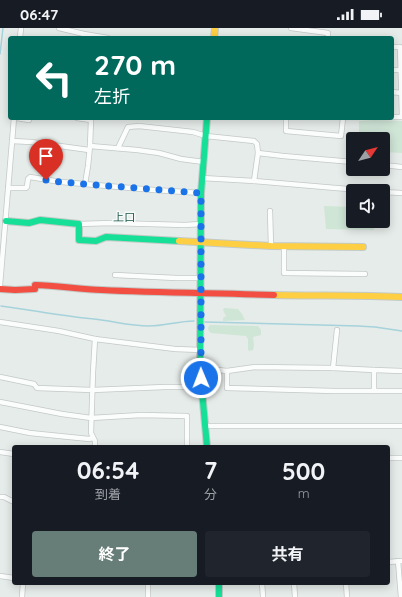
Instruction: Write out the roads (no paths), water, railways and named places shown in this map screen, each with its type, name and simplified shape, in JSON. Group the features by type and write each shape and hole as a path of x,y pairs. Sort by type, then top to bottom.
{"street":[{"path":"59,28 96,36"},
{"path":"291,28 328,33 328,36"},
{"path":"401,47 402,117"},
{"path":"394,92 401,93"},
{"path":"0,285 14,120"},
{"path":"84,184 88,166 92,120"},
{"path":"207,445 201,387 200,350 201,193 208,120"},
{"path":"286,120 286,131 342,136 343,120"},
{"path":"118,148 128,126 193,132 206,136 254,141 257,144 258,153 254,181"},
{"path":"12,141 89,148 118,148 204,162"},
{"path":"258,153 346,161"},
{"path":"390,166 402,167"},
{"path":"8,188 26,188 30,177 61,182 201,193"},
{"path":"202,178 346,189"},
{"path":"390,193 402,194"},
{"path":"270,211 271,246"},
{"path":"6,221 30,223 40,220 79,224 111,222 185,225 201,224"},
{"path":"79,224 78,240 96,241 106,237 271,246 364,247"},
{"path":"284,246 284,273 365,274"},
{"path":"115,275 201,278"},
{"path":"0,289 35,289 35,285 47,285 91,290 162,293 335,296 364,295 402,297"},
{"path":"0,322 60,331 95,339 174,349 200,350"},
{"path":"333,368 337,330"},
{"path":"95,339 92,372 91,433 95,441 95,445"},
{"path":"200,368 227,371 255,367 402,371"},
{"path":"374,370 374,391"},
{"path":"227,371 227,388 334,392 402,391"},
{"path":"0,377 34,384 37,388 92,390 201,387"},
{"path":"0,402 92,418 141,415 187,416 187,445"},
{"path":"205,426 402,426"},
{"path":"0,427 30,433 89,439 93,438"},
{"path":"0,452 12,454"},
{"path":"390,458 402,458"},
{"path":"0,497 12,501"},
{"path":"390,562 400,561 401,597"},
{"path":"0,576 12,578"},
{"path":"22,597 23,585"},
{"path":"148,585 148,597"},
{"path":"219,585 219,597"},
{"path":"262,585 263,597"},
{"path":"294,585 295,597"},
{"path":"346,585 347,597"}],"waterway":[{"path":"0,54 3,28"},
{"path":"1,306 142,326 155,326 194,321"},
{"path":"205,322 358,326 402,331"}],"district":[{"name":"上口","path":"124,217"}]}
